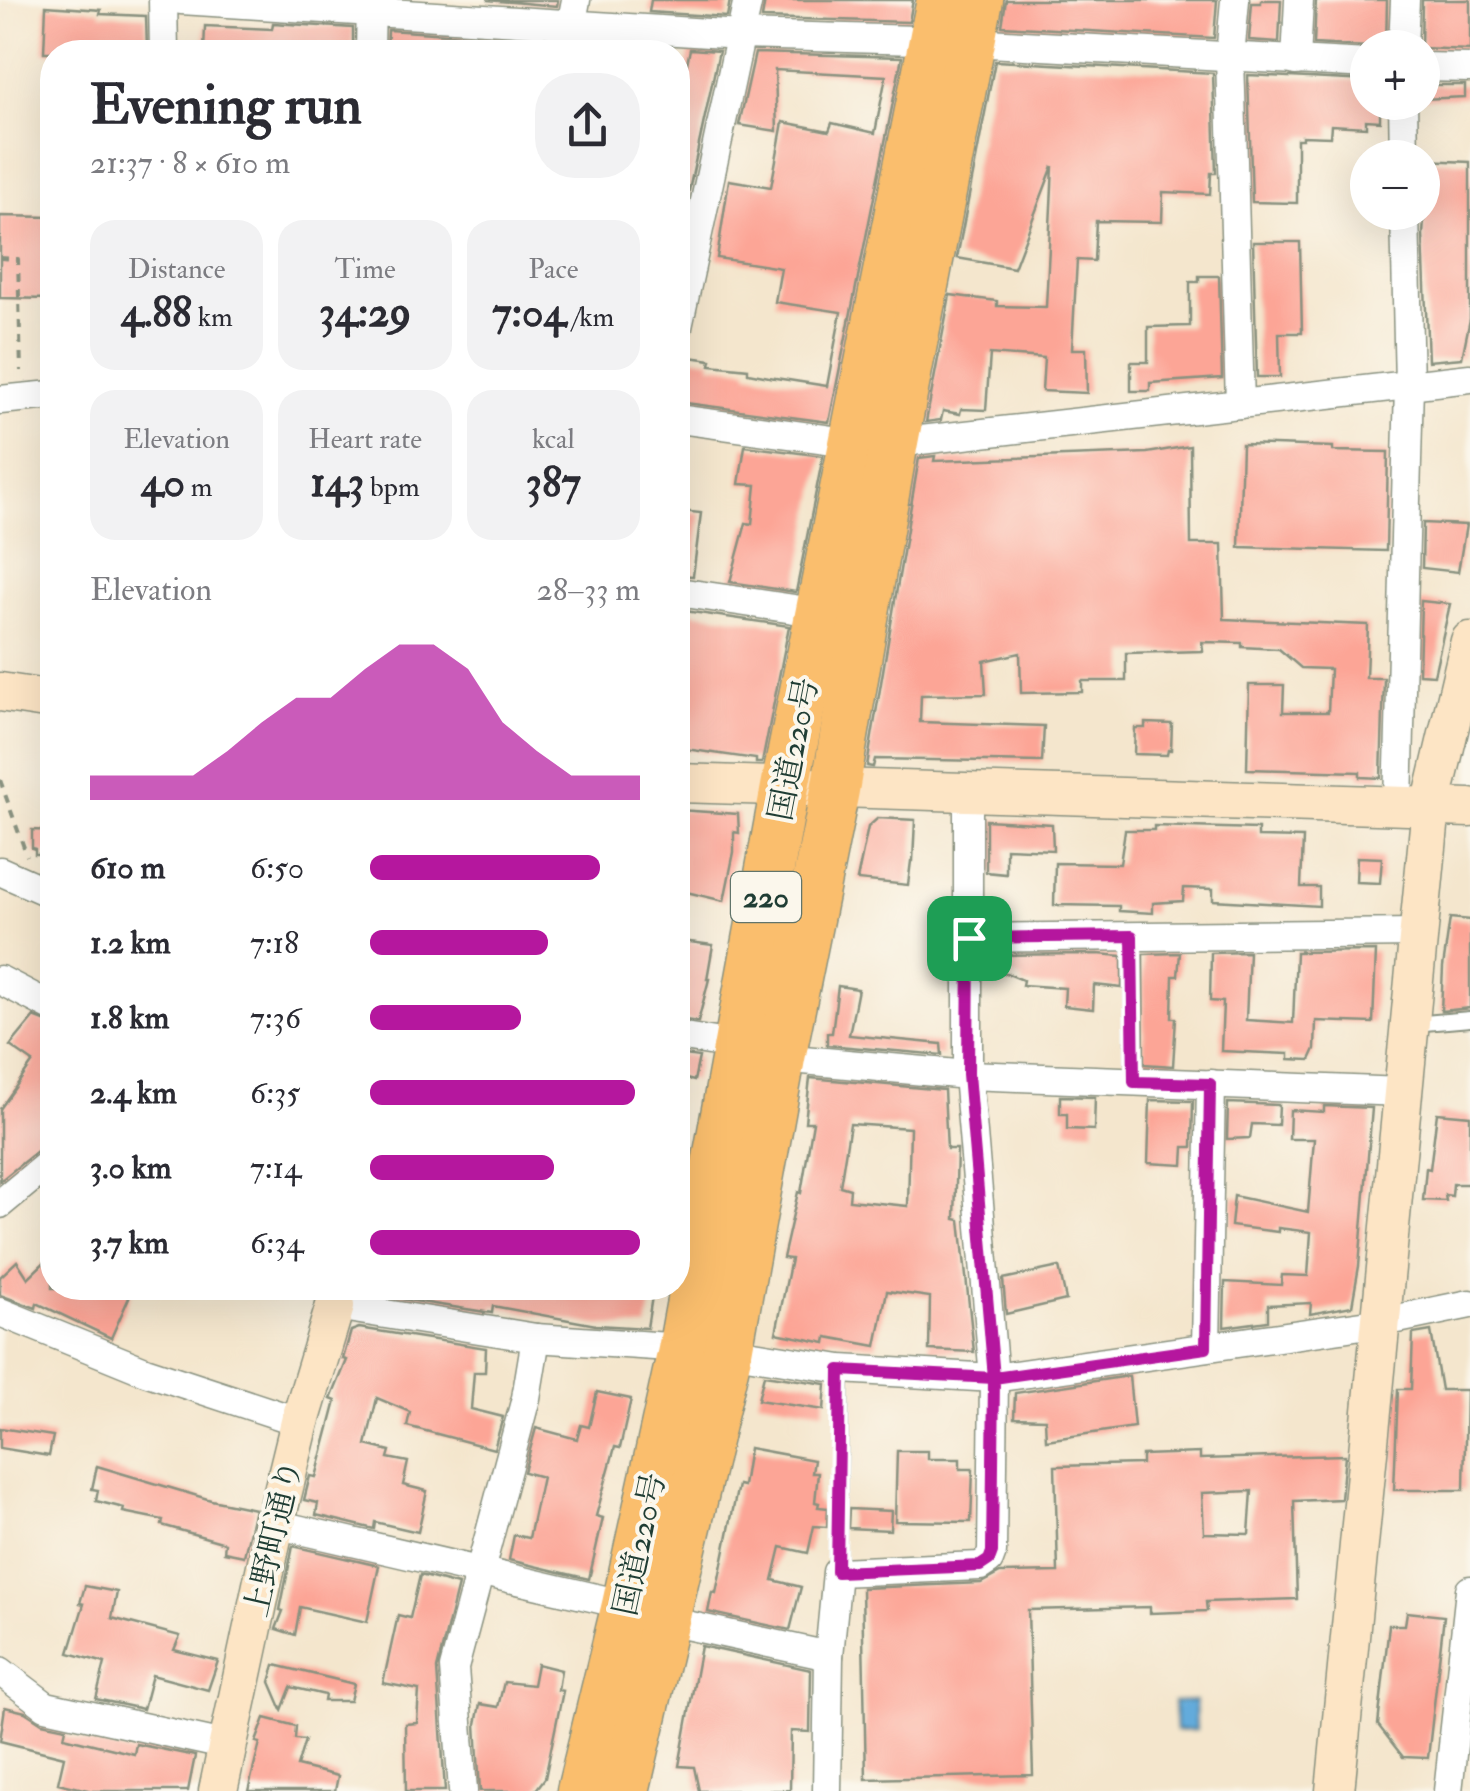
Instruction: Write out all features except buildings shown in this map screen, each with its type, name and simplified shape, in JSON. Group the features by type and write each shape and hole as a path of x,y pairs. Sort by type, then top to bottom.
{"highway":[{"name":"国道220号","path":"760,1052 835,790 874,443 956,21"},
{"name":"国道220号","path":"625,1791 645,1612 705,1351 760,1052 785,786 820,613 874,443"},
{"name":"国道220号","path":"581,1791 645,1612"}],"street":[{"path":"164,0 164,40"},
{"path":"181,0 574,12 741,35 956,21 1230,57 1350,63"},
{"path":"690,226 748,0"},
{"path":"1235,0 1230,57 1240,404"},
{"path":"1296,61 1300,0"},
{"path":"1404,30 1405,0"},
{"path":"370,40 371,6"},
{"path":"568,40 574,12"},
{"path":"1440,67 1470,68"},
{"path":"1335,1791 1417,933 1405,230"},
{"path":"690,420 874,443 1470,378"},
{"path":"11,399 40,396"},
{"path":"690,594 820,613"},
{"path":"1415,806 1470,641"},
{"path":"0,692 40,698"},
{"path":"690,783 1470,808"},
{"path":"827,1791 829,1656 837,1572 980,1566 992,1552 994,1378 968,1074 968,794"},
{"path":"0,871 40,888"},
{"path":"969,938 1417,933"},
{"path":"0,980 40,1001"},
{"path":"690,1038 760,1052 968,1074 1403,1092"},
{"path":"1206,1348 1210,1084"},
{"path":"0,1204 40,1171"},
{"name":"上野町通り","path":"218,1791 274,1524 336,1300"},
{"path":"352,1300 536,1338 705,1351 840,1370 994,1378 1382,1322 1470,1304"},
{"path":"0,1312 146,1371 300,1422"},
{"path":"463,1791 454,1668 526,1398 536,1338"},
{"path":"274,1524 829,1656"},
{"path":"1448,1791 1463,1721 1470,1590"},
{"path":"0,1671 46,1706 228,1746"}],"lane":[{"path":"1132,936 1134,1082"},
{"path":"1408,1025 1470,1019"},
{"path":"837,1572 840,1370"}],"path":[{"path":"0,258 18,259 11,399"},
{"path":"0,780 40,877"}],"water":[{"path":"1195,1701 1196,1730 1176,1731 1174,1702"}],"route":[{"path":"969,938 968,1074 994,1378 992,1552 980,1566 837,1572 840,1370 994,1378 1206,1348 1210,1084 1134,1082 1132,936 969,938"}]}
